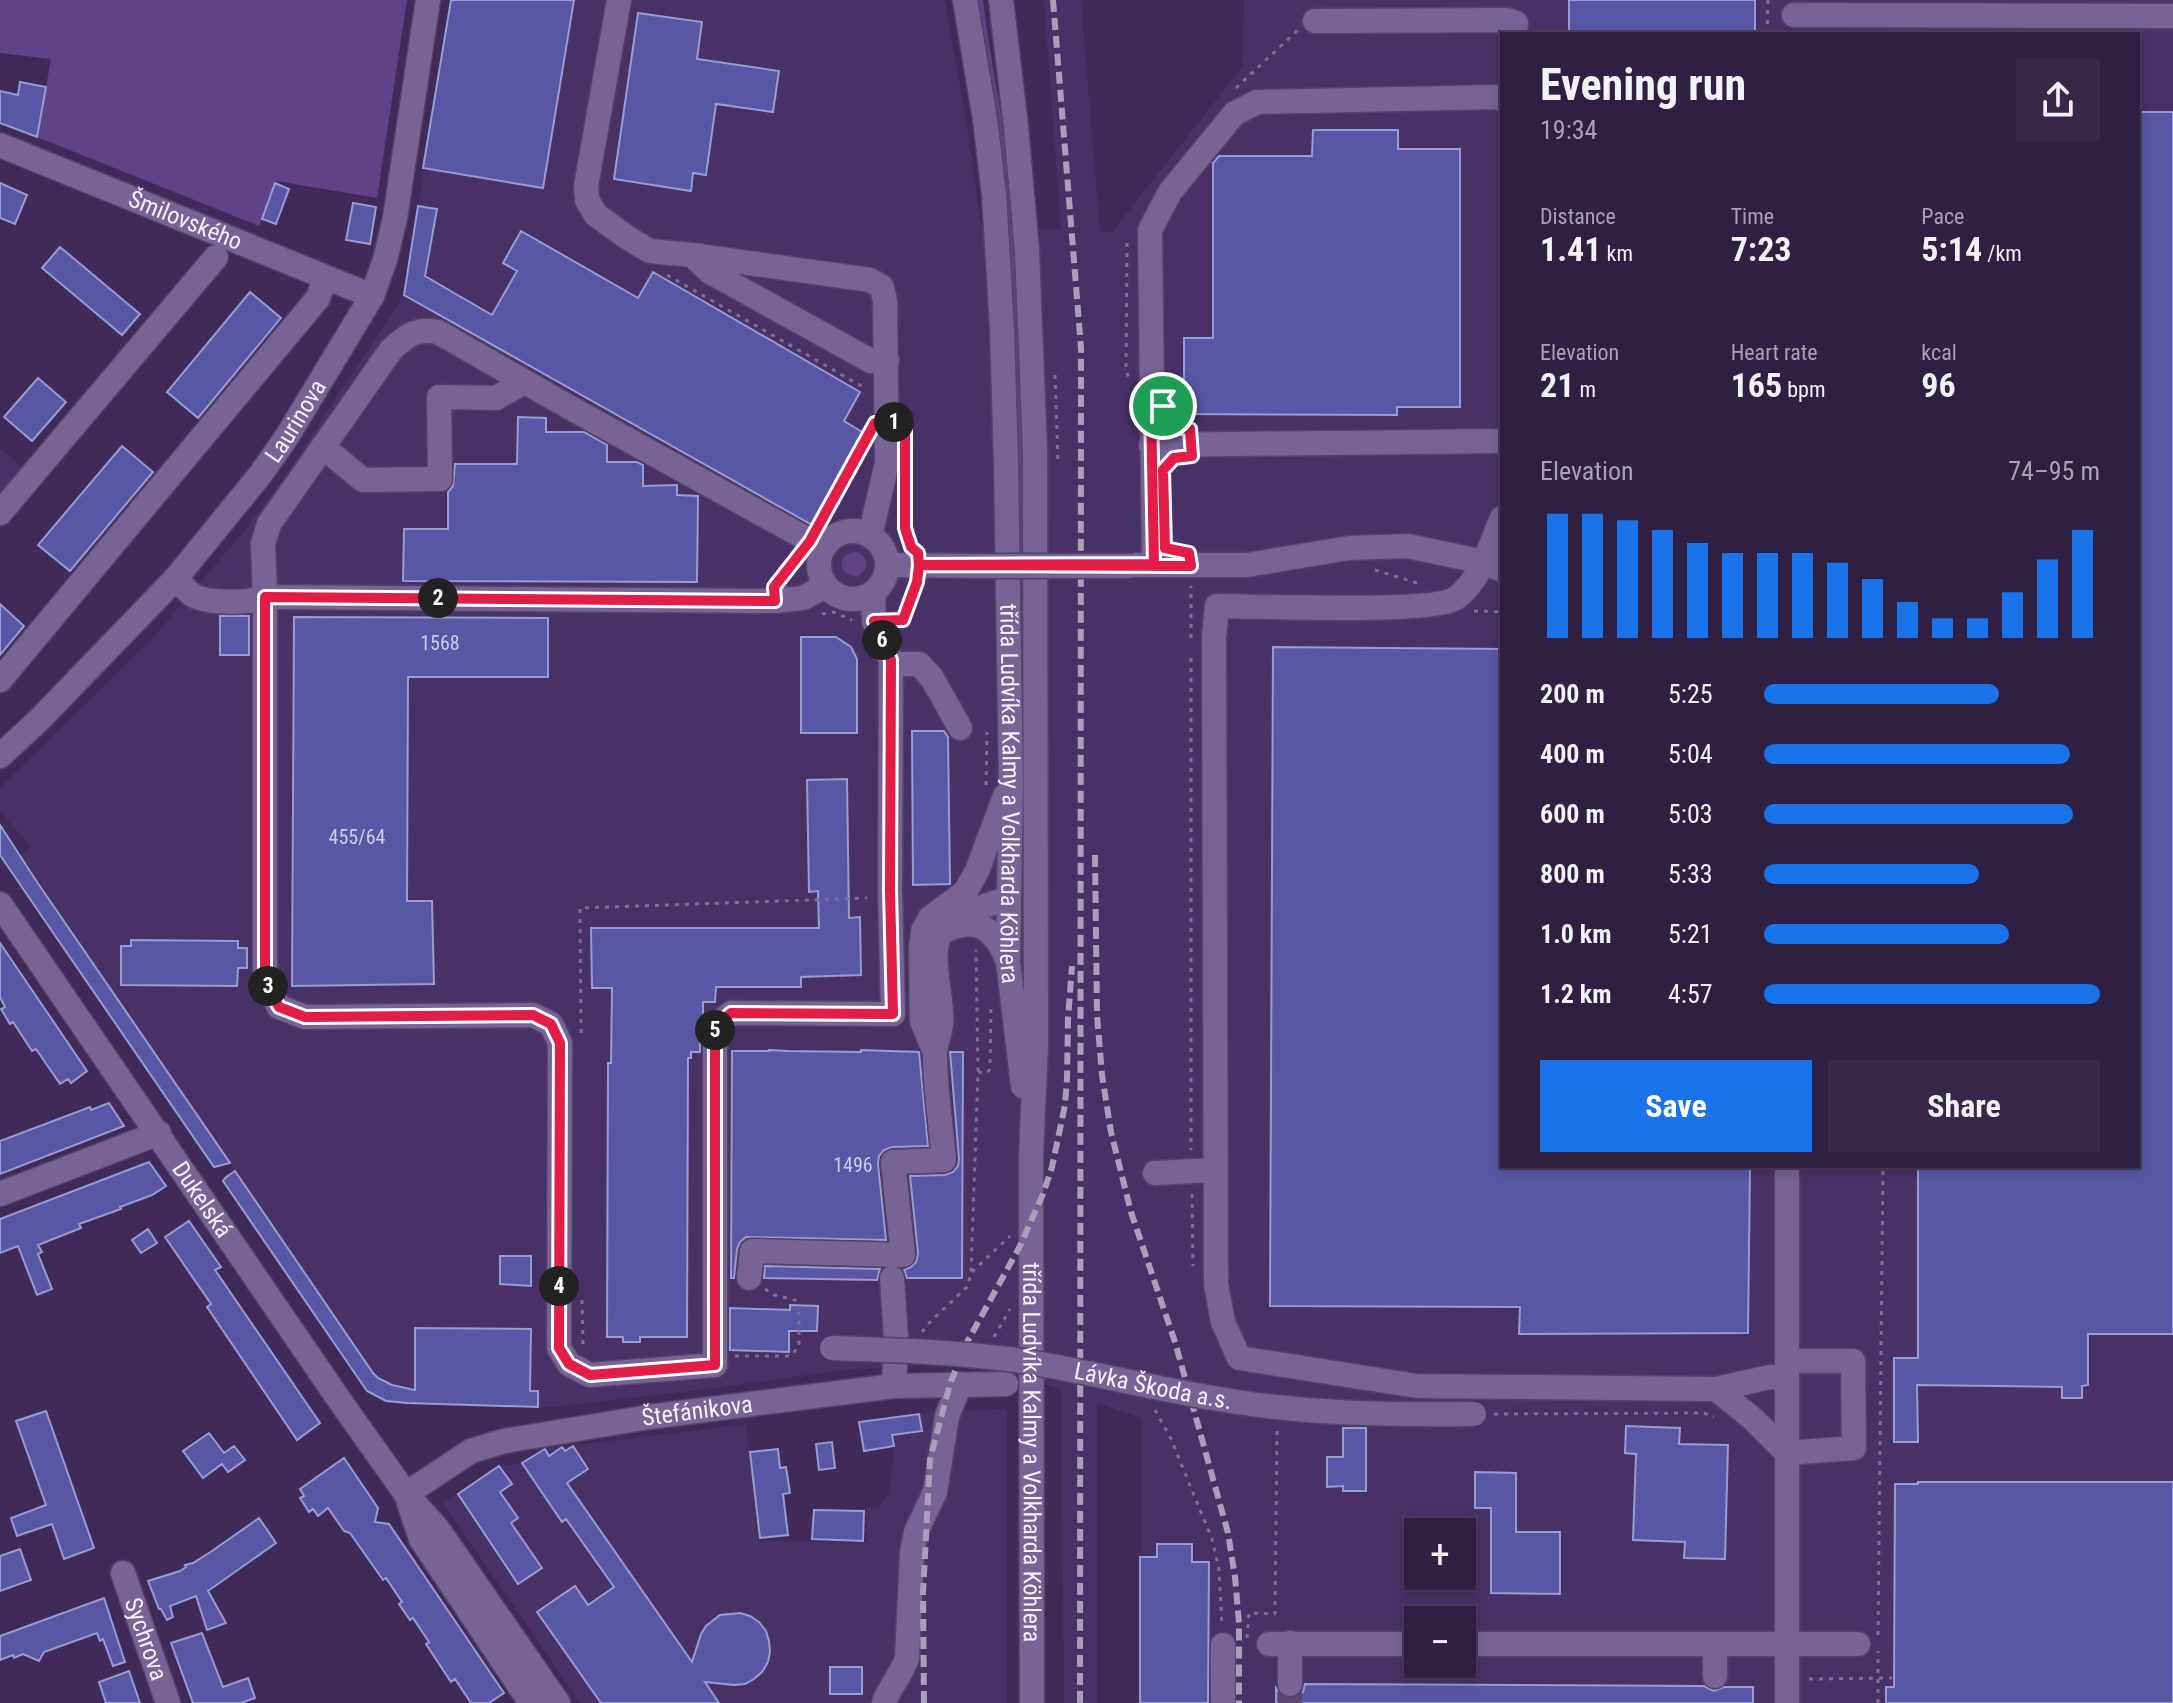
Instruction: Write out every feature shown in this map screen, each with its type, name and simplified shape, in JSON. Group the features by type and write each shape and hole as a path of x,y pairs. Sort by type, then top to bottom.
{"street":[{"name":"Laurinova","path":"0,756 39,720 176,578 260,475 286,438 372,296 395,218 428,0"},
{"path":"619,0 586,186 587,200 596,215 650,251 870,280 882,287 887,361 887,463 870,536"},
{"name":"třída Ludvíka Kalmy a Volkharda Köhlera","path":"965,0 985,119 996,224 1006,465 1011,783 1008,961 1031,1155"},
{"name":"třída Ludvíka Kalmy a Volkharda Köhlera","path":"1001,0 1027,251 1035,449 1036,1045 1031,1155 1032,1703"},
{"path":"1794,16 2173,16"},
{"path":"1315,21 1507,20 1516,23 1515,32"},
{"path":"1142,565 1151,445 1150,230 1170,192 1234,114 1257,102 1500,98"},
{"name":"Šmilovského","path":"0,145 372,296"},
{"path":"692,255 710,272 871,361 887,361"},
{"path":"0,513 216,257"},
{"path":"0,680 318,298 325,278"},
{"path":"817,545 438,332 424,329 404,337 391,350 269,524 263,544 265,981 279,1007 305,1017 533,1015 551,1024 560,1043 559,1348 569,1364 590,1375 715,1365 715,1027 731,1013 893,1014 891,660 874,621 873,594"},
{"path":"323,447 363,480 440,479 439,397 496,398 524,382"},
{"path":"1151,445 1500,441"},
{"path":"1500,529 1493,566 1455,600 1417,607 1217,606 1203,1171 1223,1322 1239,1358 1417,1386 1716,1389 1770,1377 1787,1369 1853,1361 1854,1448 1787,1453 1740,1407 1716,1389"},
{"path":"849,531 870,536 879,543 888,565 881,586 873,594 853,600 833,594 821,578 817,545 849,531"},
{"path":"888,565 1247,565 1349,548 1408,546 1493,566"},
{"path":"176,578 194,596 222,602 265,597 775,601 803,598 826,586"},
{"path":"891,664 919,664 932,678 960,728"},
{"path":"935,1052 922,1021 923,931 930,918 965,892 977,871 1011,783"},
{"path":"965,892 987,890 1008,898"},
{"path":"749,1278 752,1251 903,1255 893,1162 944,1160 935,1052 941,1023 935,955 941,932 945,923 953,917 1008,898 1035,898"},
{"name":"Dukelská","path":"0,904 340,1401 406,1494 437,1528 558,1703"},
{"path":"941,932 966,924 982,928 998,939 1008,961"},
{"path":"0,1194 159,1133"},
{"path":"1787,1168 1787,1691"},
{"path":"1155,1173 1203,1171"},
{"path":"892,1278 896,1338 894,1386"},
{"name":"Lávka Škoda a.s.","path":"832,1348 932,1351 1015,1360 1236,1402 1313,1411 1392,1415 1474,1414"},
{"path":"884,1703 903,1672 907,1658 914,1543 920,1521 935,1492 955,1384"},
{"name":"Štefánikova","path":"406,1494 471,1451 504,1441 649,1417 894,1386 1006,1384"},
{"name":"Dukelská","path":"406,1494 421,1539 531,1703"},
{"name":"Sychrova","path":"123,1573 168,1703"},
{"path":"1290,1684 1280,1644 1404,1644"},
{"path":"1476,1644 1858,1644"},
{"path":"1715,1644 1715,1676"},
{"path":"1223,1645 1223,1703"}],"path":[{"path":"1767,32 1768,0"},
{"path":"1228,94 1303,25 1315,21"},
{"path":"1130,232 1126,245 1126,370 1130,382"},
{"path":"661,272 866,388"},
{"path":"775,601 774,587 817,545 875,423 887,422"},
{"path":"818,614 833,612 857,622 903,620 917,582 919,565 918,553 911,547 905,528 905,483"},
{"path":"1191,566 1191,639"},
{"path":"1374,570 1417,583"},
{"path":"1455,600 1471,611 1500,612"},
{"path":"1191,654 1203,1171 1192,1260 1194,1274"},
{"path":"986,787 987,729"},
{"path":"581,1034 580,908 869,897"},
{"path":"896,1338 918,1338 931,1321 968,1286 971,1272 978,1072 976,938 982,928"},
{"path":"978,1072 987,1073 990,1069 991,995"},
{"path":"1878,1703 1883,1168"},
{"path":"749,1278 774,1295 799,1301"},
{"path":"582,1287 583,1350"},
{"path":"988,1348 1010,1310"},
{"path":"716,1356 790,1356 799,1347 799,1312"},
{"path":"1151,1403 1171,1439 1212,1539 1219,1569 1223,1645 1247,1646 1249,1613 1275,1614 1277,1425"},
{"path":"1474,1414 1704,1413 1720,1419"},
{"path":"1787,1691 1892,1678"}],"shaded area":[{"path":"0,0 407,0 377,198 276,181 259,226 37,137 51,59 0,53"},
{"path":"451,0 945,0 981,227 1061,230 1044,0 1081,0 1100,231 1112,232 1242,67 1244,0 2173,0 2173,1703 1140,1703 1142,1418 1097,1403 1097,1703 1064,1703 1061,1390 1008,1371 924,1365 841,1370 554,1407 538,1407 537,1391 407,1387 385,1382 373,1373 20,855 31,846 0,812 0,788 152,639 279,485 404,295"},
{"path":"975,0 983,0 1005,141 1018,293 1025,460 1026,627 1024,877 1019,881 1019,518 1013,326"},
{"path":"0,448 27,472 0,504"},
{"path":"854,552 865,559 866,564 859,575 854,576 843,569 842,564 849,553"},
{"path":"1007,1409 1007,1703 580,1703 443,1503 499,1466 520,1464 544,1449 746,1424 760,1541 866,1542 866,1507 877,1508 889,1494 894,1450 890,1418 936,1411"}],"building":[{"path":"451,0 574,0 543,188 423,168"},
{"path":"1569,0 1755,0 1755,32 1569,32"},
{"path":"638,13 702,22 697,59 779,71 773,112 716,104 706,175 693,173 691,191 614,179"},
{"path":"20,82 46,87 37,137 0,123 0,91 18,95"},
{"path":"2140,112 2173,112 2173,1334 2088,1334 2088,1385 2082,1386 2082,1398 2062,1398 2062,1387 1917,1385 1918,1442 1894,1442 1894,1358 1918,1358 1918,1168 2140,1168"},
{"path":"1313,130 1398,130 1398,149 1460,149 1460,407 1397,407 1397,415 1184,414 1184,338 1213,338 1213,163 1219,156 1312,156"},
{"path":"0,183 27,195 15,224 0,218"},
{"path":"275,183 289,189 276,224 262,219"},
{"path":"353,203 376,207 370,244 346,240"},
{"path":"418,206 437,209 425,276 492,315 517,271 503,263 521,231 638,298 653,272 860,392 844,421 864,433 812,525 404,295"},
{"path":"60,247 140,314 122,335 42,268"},
{"path":"250,292 281,318 198,418 167,392"},
{"path":"38,378 66,402 32,441 4,417"},
{"path":"518,417 546,418 546,432 584,432 607,445 607,462 637,462 643,465 643,486 677,485 677,495 698,496 697,582 403,581 404,529 448,529 448,492 453,486 455,464 517,464"},
{"path":"122,446 153,472 70,571 38,545"},
{"path":"0,604 24,626 0,655"},
{"path":"220,616 249,616 249,655 220,655"},
{"path":"294,617 548,618 548,677 408,677 407,901 432,901 434,984 292,986"},
{"path":"801,637 836,637 851,647 857,659 857,733 801,733"},
{"path":"1273,647 1500,649 1500,1168 1750,1168 1748,1333 1519,1334 1520,1307 1270,1306"},
{"path":"912,731 944,731 948,737 950,884 913,885"},
{"path":"847,779 849,918 860,917 861,975 801,977 801,987 716,987 715,1002 703,1002 700,1052 691,1052 691,1058 688,1058 687,1337 640,1337 640,1342 623,1342 623,1337 607,1337 608,1063 611,1063 612,988 592,988 591,928 819,928 818,891 809,892 807,780"},
{"path":"0,825 230,1163 214,1167 0,855"},
{"path":"131,940 238,941 238,948 247,948 247,968 238,968 237,986 121,985 121,946 131,946"},
{"path":"0,943 87,1071 71,1083 68,1079 60,1084 36,1049 32,1051 1,1009 5,1007 0,997"},
{"path":"732,1051 919,1052 928,1146 892,1147 879,1156 886,1240 746,1237 737,1249 734,1278 731,1278"},
{"path":"950,1052 963,1052 962,1278 907,1278 904,1270 916,1262 918,1253 910,1176 945,1175 958,1166"},
{"path":"109,1103 124,1126 0,1174 0,1141 90,1107 91,1110"},
{"path":"149,1162 166,1186 121,1209 79,1224 81,1228 38,1245 42,1252 38,1254 52,1289 37,1295 18,1246 0,1253 0,1219"},
{"path":"235,1171 378,1378 415,1390 415,1328 531,1329 530,1391 538,1391 538,1407 407,1403 386,1401 367,1391 223,1181"},
{"path":"189,1221 221,1267 215,1270 320,1423 297,1440 207,1307 211,1304 165,1237"},
{"path":"148,1229 157,1243 141,1253 132,1240"},
{"path":"500,1256 531,1256 531,1286 500,1284"},
{"path":"765,1266 880,1269 877,1280 764,1278"},
{"path":"790,1305 818,1306 817,1331 789,1331 789,1352 730,1350 730,1308 790,1310"},
{"path":"46,1411 94,1548 64,1559 52,1524 17,1536 11,1518 46,1505 16,1421"},
{"path":"919,1414 922,1431 892,1435 894,1446 864,1451 859,1422"},
{"path":"1626,1426 1680,1428 1679,1444 1728,1445 1725,1559 1684,1558 1685,1542 1633,1540 1636,1454 1625,1453"},
{"path":"1343,1428 1366,1428 1366,1491 1343,1491 1343,1486 1327,1487 1327,1457 1343,1457"},
{"path":"209,1433 224,1453 234,1446 245,1460 228,1472 222,1464 203,1478 183,1451"},
{"path":"832,1442 835,1468 819,1470 816,1444"},
{"path":"573,1446 588,1469 567,1483 692,1662 701,1634 720,1615 740,1613 750,1616 766,1631 770,1652 768,1662 754,1679 734,1685 705,1682 719,1703 601,1703 537,1612 575,1586 588,1605 614,1587 566,1519 562,1522 522,1463 545,1449 549,1456 562,1447 565,1451"},
{"path":"778,1449 780,1468 786,1467 790,1493 783,1494 788,1535 760,1538 750,1452"},
{"path":"344,1458 378,1508 375,1522 389,1524 504,1693 489,1703 471,1703 455,1679 451,1682 413,1618 410,1620 399,1604 402,1602 386,1578 383,1580 328,1508 318,1516 313,1509 309,1512 300,1498 304,1496 300,1489"},
{"path":"499,1466 512,1484 500,1492 518,1518 511,1523 542,1568 518,1584 458,1494"},
{"path":"1475,1472 1516,1473 1516,1532 1560,1532 1560,1594 1491,1593 1491,1508 1475,1508"},
{"path":"2173,1482 2173,1703 1886,1703 1886,1687 1894,1687 1895,1484"},
{"path":"814,1510 864,1511 863,1541 812,1539"},
{"path":"259,1518 276,1543 208,1591 226,1623 207,1630 196,1596 170,1606 173,1617 167,1620 148,1581 180,1571"},
{"path":"1157,1544 1192,1544 1192,1562 1209,1562 1208,1703 1140,1703 1140,1557 1157,1557"},
{"path":"20,1549 31,1580 0,1591 0,1556"},
{"path":"104,1598 125,1662 113,1666 103,1639 100,1641 97,1633 44,1652 39,1661 23,1654 0,1660 0,1636"},
{"path":"202,1633 223,1687 248,1678 255,1698 241,1703 193,1703 171,1643"},
{"path":"830,1667 862,1667 862,1694 830,1694"},
{"path":"129,1671 140,1703 106,1703 99,1682"},
{"path":"1305,1684 1704,1686 1714,1691 1724,1687 1753,1687 1753,1703 1276,1703 1276,1688 1282,1697 1291,1699 1303,1692"}],"tunnel":[{"path":"1290,1684 1290,1703"}],"railway":[{"path":"1053,0 1081,348 1080,1703"},
{"path":"1095,855 1097,1015 1111,1132 1131,1212 1175,1342 1228,1533 1239,1623 1239,1703"},
{"path":"924,1703 923,1593 930,1459 950,1384 965,1346 1020,1246 1052,1167 1065,1105 1072,966"}],"route":[{"path":"1163,406 1151,406 1154,564 919,565 918,553 911,547 905,528 905,423 887,422 875,423 810,541 774,587 775,601 265,597 265,981 279,1007 305,1017 533,1015 551,1024 560,1043 559,1348 569,1364 590,1375 715,1365 715,1027 731,1013 893,1014 891,660 874,621 903,620 917,582 919,565 1191,566 1189,553 1165,548 1163,470 1174,458 1192,456 1190,429 1179,428 1167,419 1163,406"}]}
